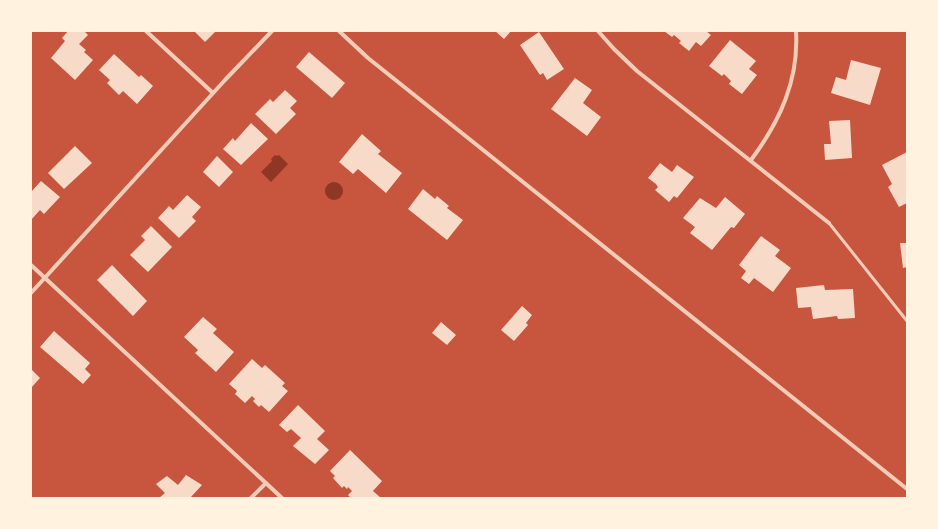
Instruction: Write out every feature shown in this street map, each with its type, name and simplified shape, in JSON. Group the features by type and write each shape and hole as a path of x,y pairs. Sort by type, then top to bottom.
{"street":[{"path":"146,31 213,93"},
{"path":"31,293 213,93 272,31"},
{"path":"339,31 368,58 907,489"},
{"path":"598,31 614,50 637,71 830,223"},
{"path":"751,160 778,121 791,83 797,46 796,31"},
{"path":"31,265 282,498"},
{"path":"251,498 266,482"}],"lane":[{"path":"830,223 907,321"}],"shaded area":[{"path":"275,155 279,155 288,164 271,182 261,172 272,161 271,159"},
{"path":"330,182 338,182 343,187 341,198 338,200 330,200 325,195 325,187"}],"building":[{"path":"68,31 84,31 88,35 79,44 86,50 84,52 93,60 75,80 51,58 65,41 62,38"},
{"path":"194,31 216,31 205,42"},
{"path":"495,31 511,31 504,39"},
{"path":"664,31 706,31 711,35 701,46 696,42 689,51 679,43 681,41 674,35 672,37"},
{"path":"539,32 564,69 547,80 543,73 540,75 520,45"},
{"path":"730,40 756,61 749,69 757,75 742,94 729,84 731,81 724,74 722,76 709,66"},
{"path":"309,52 345,83 332,98 296,67"},
{"path":"114,54 139,77 141,75 153,86 137,104 123,91 119,95 107,83 110,80 99,70"},
{"path":"851,60 881,68 870,105 831,93 836,77 846,80"},
{"path":"575,78 592,90 583,103 601,117 587,136 551,109"},
{"path":"285,90 297,101 290,108 296,114 276,134 255,114 270,99 273,102"},
{"path":"850,120 852,158 825,160 824,144 831,144 829,121"},
{"path":"251,123 268,139 241,165 223,149 233,138 235,141"},
{"path":"362,134 381,151 378,154 402,173 386,193 358,169 353,174 339,162"},
{"path":"75,146 92,163 64,189 48,173"},
{"path":"907,152 907,203 899,207 888,187 892,184 882,165"},
{"path":"217,156 233,172 219,187 203,172"},
{"path":"660,163 672,172 677,165 694,177 677,198 674,196 669,202 655,190 658,187 648,178"},
{"path":"41,181 60,197 44,214 40,210 31,220 31,192"},
{"path":"423,189 435,199 437,196 449,206 447,208 463,220 447,240 408,209"},
{"path":"187,195 201,207 192,217 196,221 179,238 158,218 169,206 173,210"},
{"path":"725,197 745,214 734,228 731,227 712,250 690,233 695,227 683,218 700,198 716,208"},
{"path":"151,226 172,247 148,272 130,255 145,240 141,236"},
{"path":"761,236 780,250 775,256 791,268 773,292 754,278 749,284 741,278 746,271 739,265"},
{"path":"900,243 907,243 907,267 903,268"},
{"path":"112,265 147,301 133,316 97,280"},
{"path":"824,285 825,290 853,289 855,318 838,319 837,316 813,319 811,307 798,308 796,288"},
{"path":"522,306 532,315 526,323 528,325 514,341 501,330"},
{"path":"203,317 217,329 213,333 234,352 216,372 195,353 198,350 184,337"},
{"path":"441,322 456,335 447,345 432,333"},
{"path":"54,331 90,363 85,369 91,375 83,384 40,347"},
{"path":"252,359 262,368 265,365 285,383 282,386 288,391 269,412 261,405 259,407 253,401 255,399 252,396 245,403 235,394 237,391 229,384"},
{"path":"31,369 40,378 31,388"},
{"path":"298,405 325,431 317,439 329,450 315,464 293,446 301,438 291,429 287,432 279,425"},
{"path":"350,450 382,481 373,491 381,498 351,498 348,495 352,491 348,487 347,489 344,486 342,488 333,478 335,476 330,471"},
{"path":"186,475 202,485 190,498 159,498 165,493 156,484 167,476 178,485"}]}
